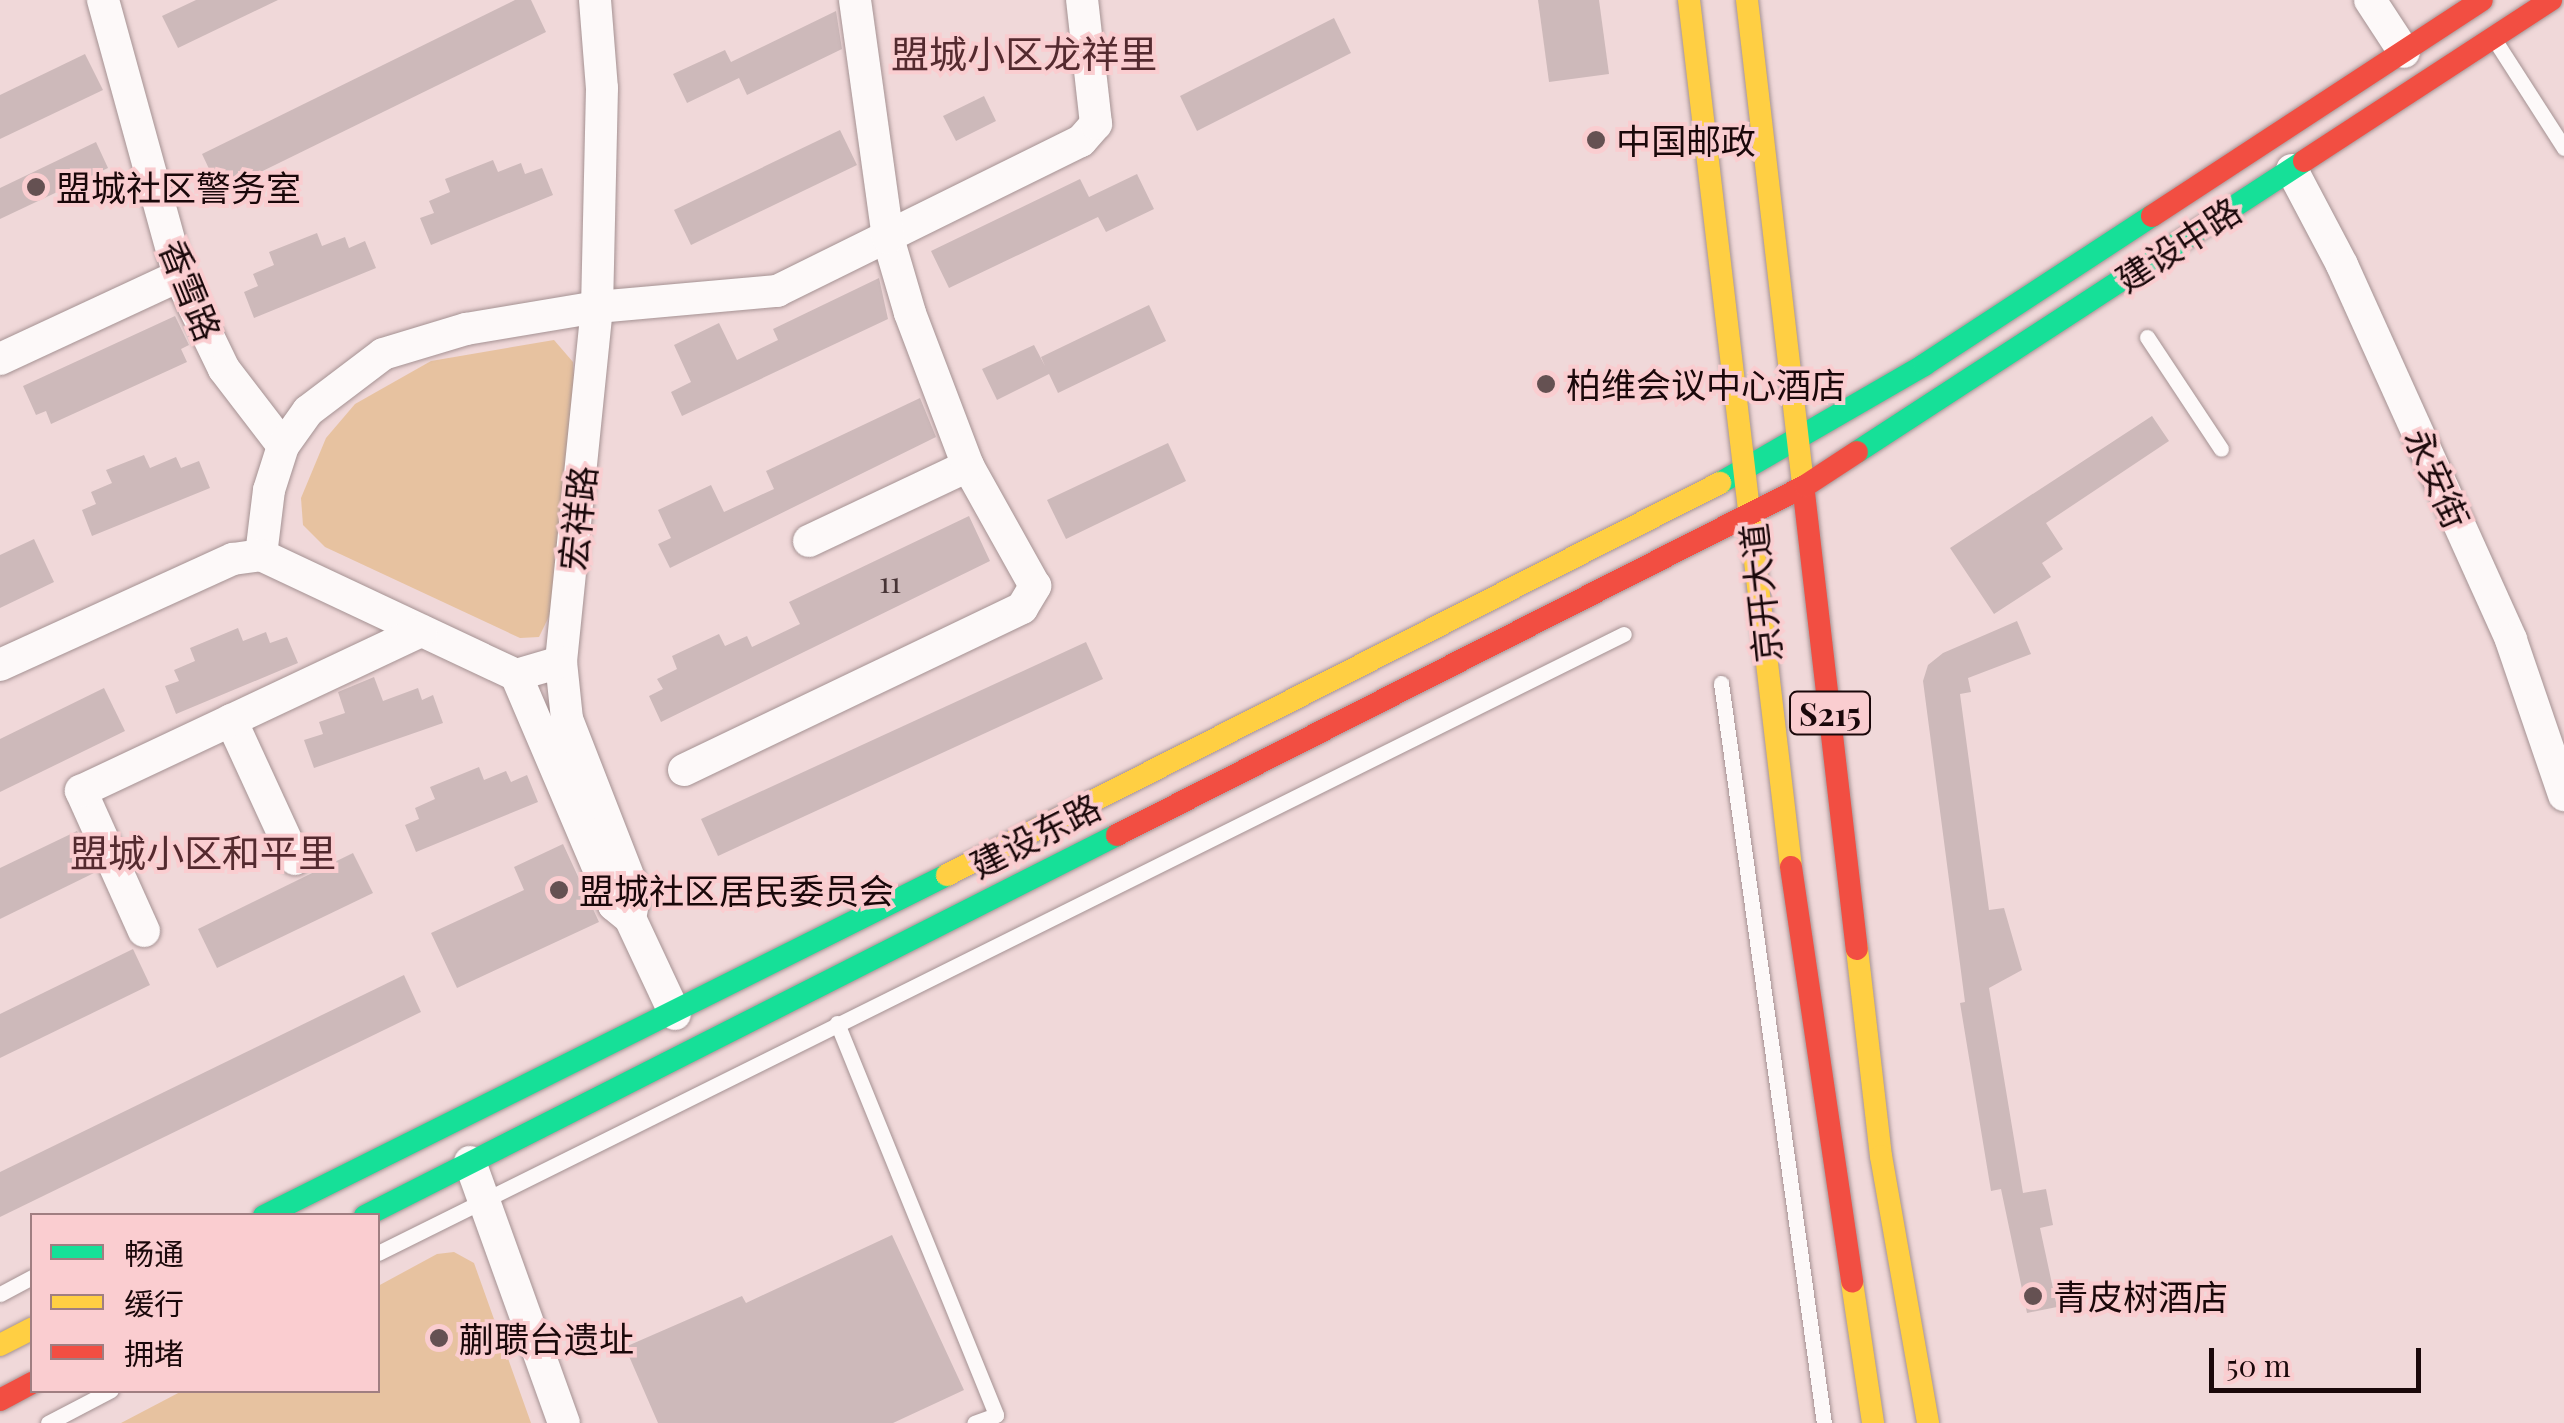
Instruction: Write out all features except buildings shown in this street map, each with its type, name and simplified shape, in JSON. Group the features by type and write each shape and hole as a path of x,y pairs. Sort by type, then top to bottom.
{"main road":[{"name":"京开大道","path":"1690,0 1805,984 1873,1423"},
{"name":"京开大道","path":"1747,0 1880,1156 1928,1423"},
{"name":"建设中路","path":"1798,441 2482,0"},
{"name":"建设中路","path":"1805,486 2550,0"},
{"name":"建设东路","path":"270,1213 1284,711 1798,441"},
{"name":"建设东路","path":"370,1213 1805,486"},
{"path":"0,1345 30,1330"},
{"path":"0,1400 30,1385"}],"street":[{"name":"香雪路","path":"103,0 179,276 224,369 283,446"},
{"name":"宏祥路","path":"596,0 602,88 598,308 562,662 566,718 635,893 630,918 674,1014"},
{"path":"684,770 1032,598 1034,586 968,466 888,238 855,0"},
{"path":"261,555 269,490 283,446 308,412 384,354 466,328 598,308 777,292 1081,141 1096,124 1082,0"},
{"path":"2370,0 2404,52"},
{"name":"永安街","path":"2292,170 2342,265 2510,640 2564,796"},
{"path":"0,359 179,276"},
{"path":"809,541 968,466"},
{"path":"0,665 233,560 261,555 516,675 562,662"},
{"path":"144,931 80,792 421,631"},
{"path":"516,675 614,906 630,918"},
{"path":"231,720 295,858"},
{"path":"470,1162 564,1423"}],"lane":[{"path":"2494,38 2564,148"},
{"path":"2147,337 2221,449"},
{"path":"380,1253 1624,634"},
{"path":"1721,683 1824,1423"},
{"path":"837,1023 996,1415 974,1423"},
{"path":"0,1294 30,1279"},
{"path":"48,1423 106,1393"}],"shaded area":[{"path":"554,340 573,362 574,378 553,608 539,637 520,638 325,547 303,525 301,498 326,438 355,404 431,361"},
{"name":"蒯聩台遗址","path":"454,1252 474,1263 531,1423 121,1423 178,1393 380,1393 380,1285 437,1254"}],"traffic: fast":[{"path":"1857,452 2304,161"},
{"path":"1720,483 1924,365 2152,216"},
{"path":"371,1213 1117,835"},
{"path":"270,1213 947,875"}],"traffic: slow":[{"path":"1689,0 1791,867"},
{"path":"1747,0 1804,493"},
{"path":"947,875 1720,483"},
{"path":"1857,949 1881,1156 1928,1423"},
{"path":"1852,1282 1873,1423"},
{"path":"0,1345 30,1330"}],"traffic: jam":[{"path":"2152,216 2482,0"},
{"path":"2304,161 2551,0"},
{"path":"1117,835 1805,486 1857,452"},
{"path":"1804,493 1857,949"},
{"path":"1791,867 1852,1282"},
{"path":"0,1400 30,1384"}],"place":[{"name":"中国邮政","path":"1596,140"},
{"name":"盟城社区警务室","path":"36,187"},
{"name":"柏维会议中心酒店","path":"1546,384"},
{"name":"盟城社区居民委员会","path":"559,890"},
{"name":"青皮树酒店","path":"2033,1296"},
{"name":"蒯聩台遗址","path":"439,1338"}],"district":[{"name":"盟城小区龙祥里","path":"1024,53"},
{"name":"盟城小区和平里","path":"203,852"}]}
